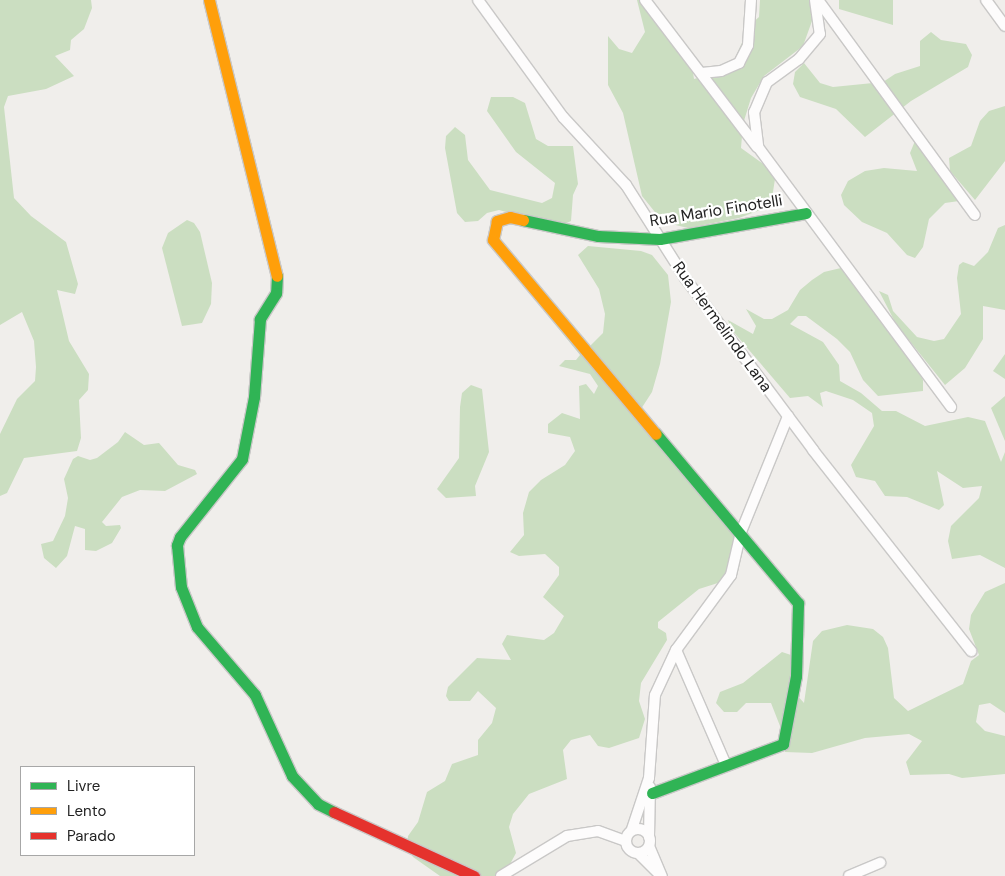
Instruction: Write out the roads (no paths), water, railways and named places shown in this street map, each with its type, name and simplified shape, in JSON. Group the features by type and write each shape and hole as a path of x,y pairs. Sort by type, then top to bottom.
{"street":[{"path":"210,0 279,283 276,293 260,319 254,397 242,459 180,537 177,545 181,587 197,627 252,690 292,776 305,794 318,804 474,876"},
{"name":"Rua Hermelindo Lana","path":"478,0 563,117 626,185 685,278 788,416 971,651"},
{"path":"645,0 758,147 951,407"},
{"path":"702,73 721,71 739,63 748,44 751,0"},
{"path":"758,147 754,112 767,82 799,59 820,34 816,0"},
{"path":"816,0 975,214"},
{"path":"986,0 1005,26"},
{"name":"Rua Mario Finotelli","path":"741,532 493,240 492,233 497,221 510,217 598,236 660,239 806,213"},
{"path":"639,854 649,841 652,793 649,778 655,695 676,650 731,575 741,532 788,416"},
{"path":"652,793 783,744 796,676 798,603 741,532"},
{"path":"676,650 726,765"},
{"path":"649,778 629,834 629,850 639,854 662,876"},
{"path":"501,876 567,836 589,831 606,834 629,834 644,831 662,876"},
{"path":"849,876 880,863"}]}
